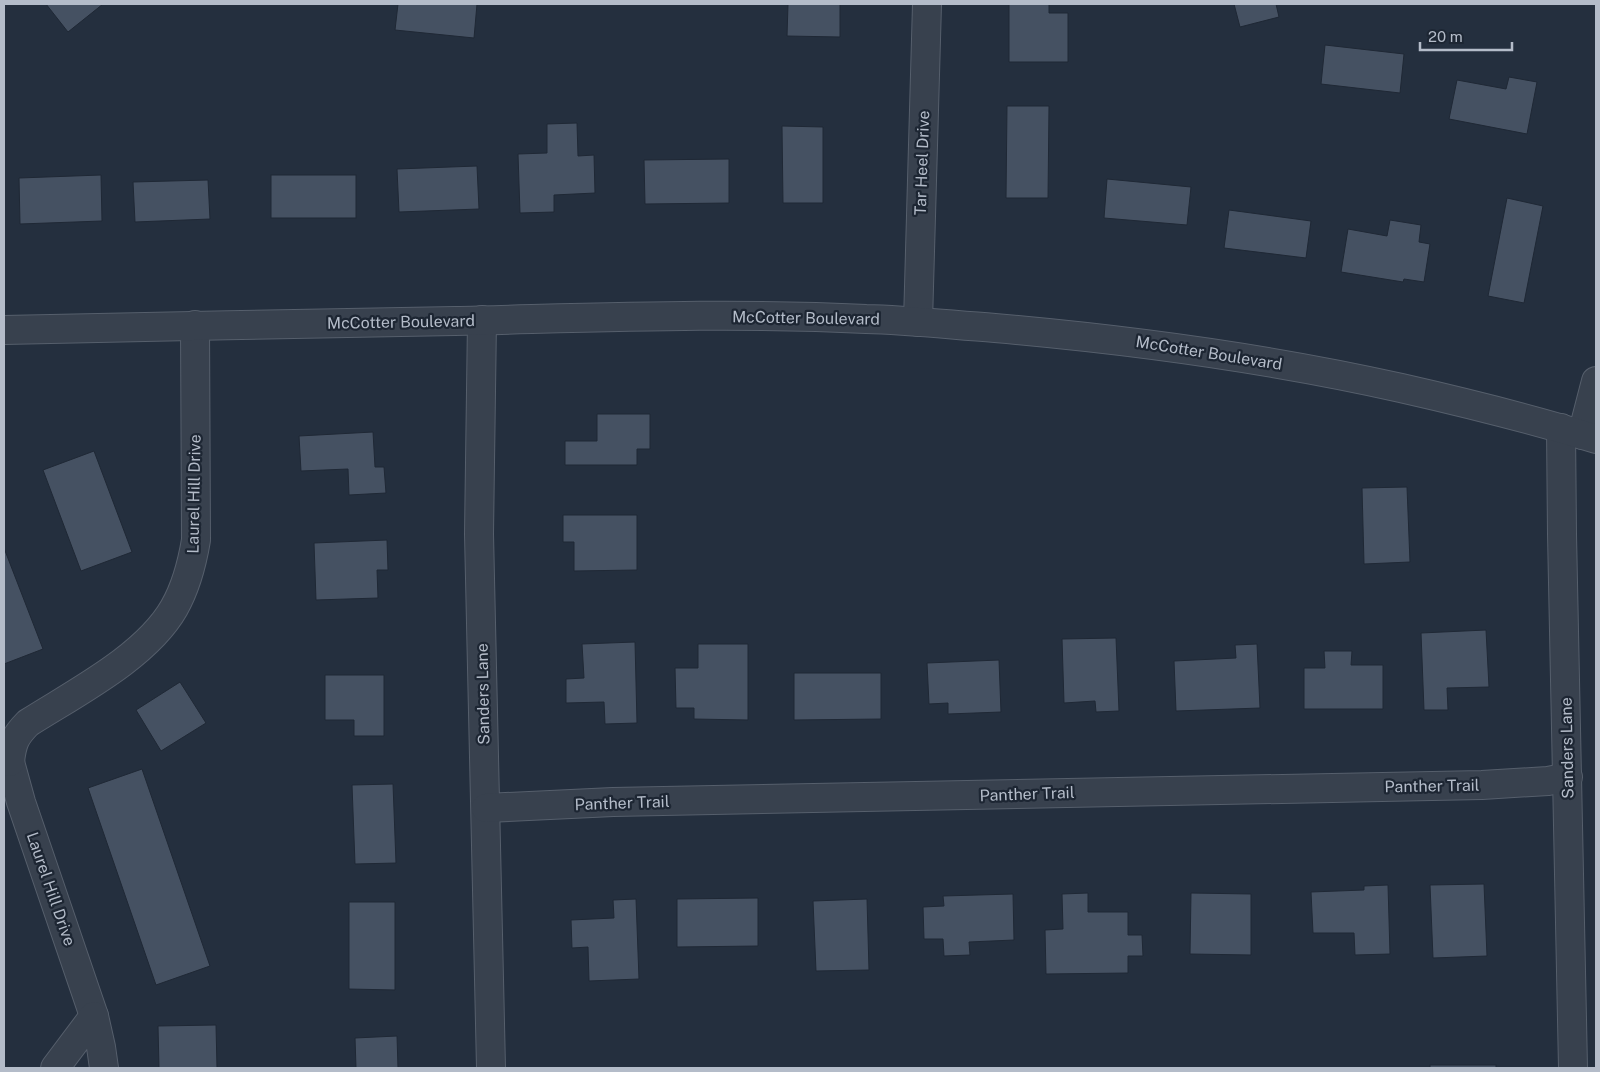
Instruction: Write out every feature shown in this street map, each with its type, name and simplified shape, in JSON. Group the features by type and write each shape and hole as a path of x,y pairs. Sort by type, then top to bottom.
{"street":[{"name":"Tar Heel Drive","path":"918,322 927,4"},
{"name":"McCotter Boulevard","path":"4,330 717,316 864,318 1086,336 1245,358 1356,378 1439,397 1580,434"},
{"name":"Sanders Lane","path":"482,320 479,534 491,1068"},
{"name":"Laurel Hill Drive","path":"104,1068 102,1047 94,1016 7,759 17,734 28,723 119,665 139,649 158,630 173,610 184,587 192,563 196,540 195,325"},
{"name":"Sanders Lane","path":"1573,1068 1562,534 1580,434 1596,381"},
{"name":"Panther Trail","path":"486,808 613,802 1482,785 1548,781 1568,777"},
{"path":"55,1068 94,1016"}],"building":[{"path":"46,4 103,4 68,32"},
{"path":"398,4 477,4 474,38 395,30"},
{"path":"788,4 840,4 840,37 787,36"},
{"path":"1009,4 1049,4 1049,13 1068,13 1068,62 1009,62"},
{"path":"1234,4 1276,4 1279,17 1240,27"},
{"path":"1325,45 1404,54 1400,93 1321,84"},
{"path":"1509,77 1537,82 1527,134 1449,119 1457,80 1506,89"},
{"path":"1007,106 1049,106 1048,198 1006,198"},
{"path":"577,123 578,156 594,155 595,193 554,195 554,212 520,213 518,154 547,153 547,124"},
{"path":"782,126 823,127 823,203 783,203"},
{"path":"729,159 729,203 645,204 644,160"},
{"path":"477,166 479,209 399,212 397,169"},
{"path":"101,175 102,221 20,224 19,178"},
{"path":"271,175 356,175 356,218 271,218"},
{"path":"1107,179 1191,187 1187,225 1104,218"},
{"path":"208,180 210,219 135,222 133,182"},
{"path":"1507,198 1543,206 1524,303 1488,296"},
{"path":"1229,210 1311,221 1306,258 1224,248"},
{"path":"1390,220 1421,225 1419,242 1430,244 1424,282 1404,279 1403,282 1341,272 1348,229 1387,236"},
{"path":"597,414 650,414 650,449 637,449 637,465 565,465 565,441 597,441"},
{"path":"373,432 375,467 384,467 386,493 349,495 348,469 301,471 299,436"},
{"path":"94,451 132,552 81,571 43,470"},
{"path":"1407,487 1410,562 1364,564 1362,488"},
{"path":"563,515 637,515 637,570 574,571 574,542 563,542"},
{"path":"387,540 388,570 377,570 378,598 316,600 314,543"},
{"path":"4,548 43,649 4,664"},
{"path":"1486,630 1489,687 1447,688 1448,710 1424,710 1421,633"},
{"path":"1116,638 1119,711 1096,712 1095,701 1064,703 1062,639"},
{"path":"635,642 637,723 605,724 604,702 566,703 566,679 584,678 582,644"},
{"path":"698,644 748,644 748,720 694,719 694,708 676,708 675,668 698,668"},
{"path":"1257,644 1260,708 1176,711 1174,661 1236,658 1235,645"},
{"path":"1324,651 1352,651 1351,665 1383,665 1383,709 1304,709 1304,668 1325,668"},
{"path":"999,660 1001,712 948,714 948,703 929,704 927,663"},
{"path":"794,673 881,673 881,719 794,720"},
{"path":"325,675 384,675 384,736 354,736 354,720 325,720"},
{"path":"180,682 206,723 161,751 136,710"},
{"path":"142,769 210,966 156,985 88,788"},
{"path":"393,784 396,863 355,864 352,785"},
{"path":"1484,884 1487,956 1433,958 1430,885"},
{"path":"1388,885 1390,954 1355,955 1354,933 1313,933 1311,892 1364,890 1364,886"},
{"path":"1088,893 1088,912 1128,912 1128,935 1142,935 1143,956 1128,956 1128,973 1046,974 1045,930 1063,929 1062,894"},
{"path":"1191,893 1251,894 1251,955 1190,954"},
{"path":"1013,894 1014,940 969,942 970,955 944,956 943,939 924,939 923,907 944,906 943,896"},
{"path":"758,898 758,946 677,947 677,899"},
{"path":"636,899 639,979 589,981 588,947 572,948 571,920 614,918 613,900"},
{"path":"867,899 869,970 816,971 813,901"},
{"path":"349,902 395,902 395,990 349,989"},
{"path":"216,1025 217,1068 159,1068 158,1026"},
{"path":"397,1036 398,1068 356,1068 355,1038"},
{"path":"1430,1065 1496,1065 1496,1068 1430,1068"}]}
